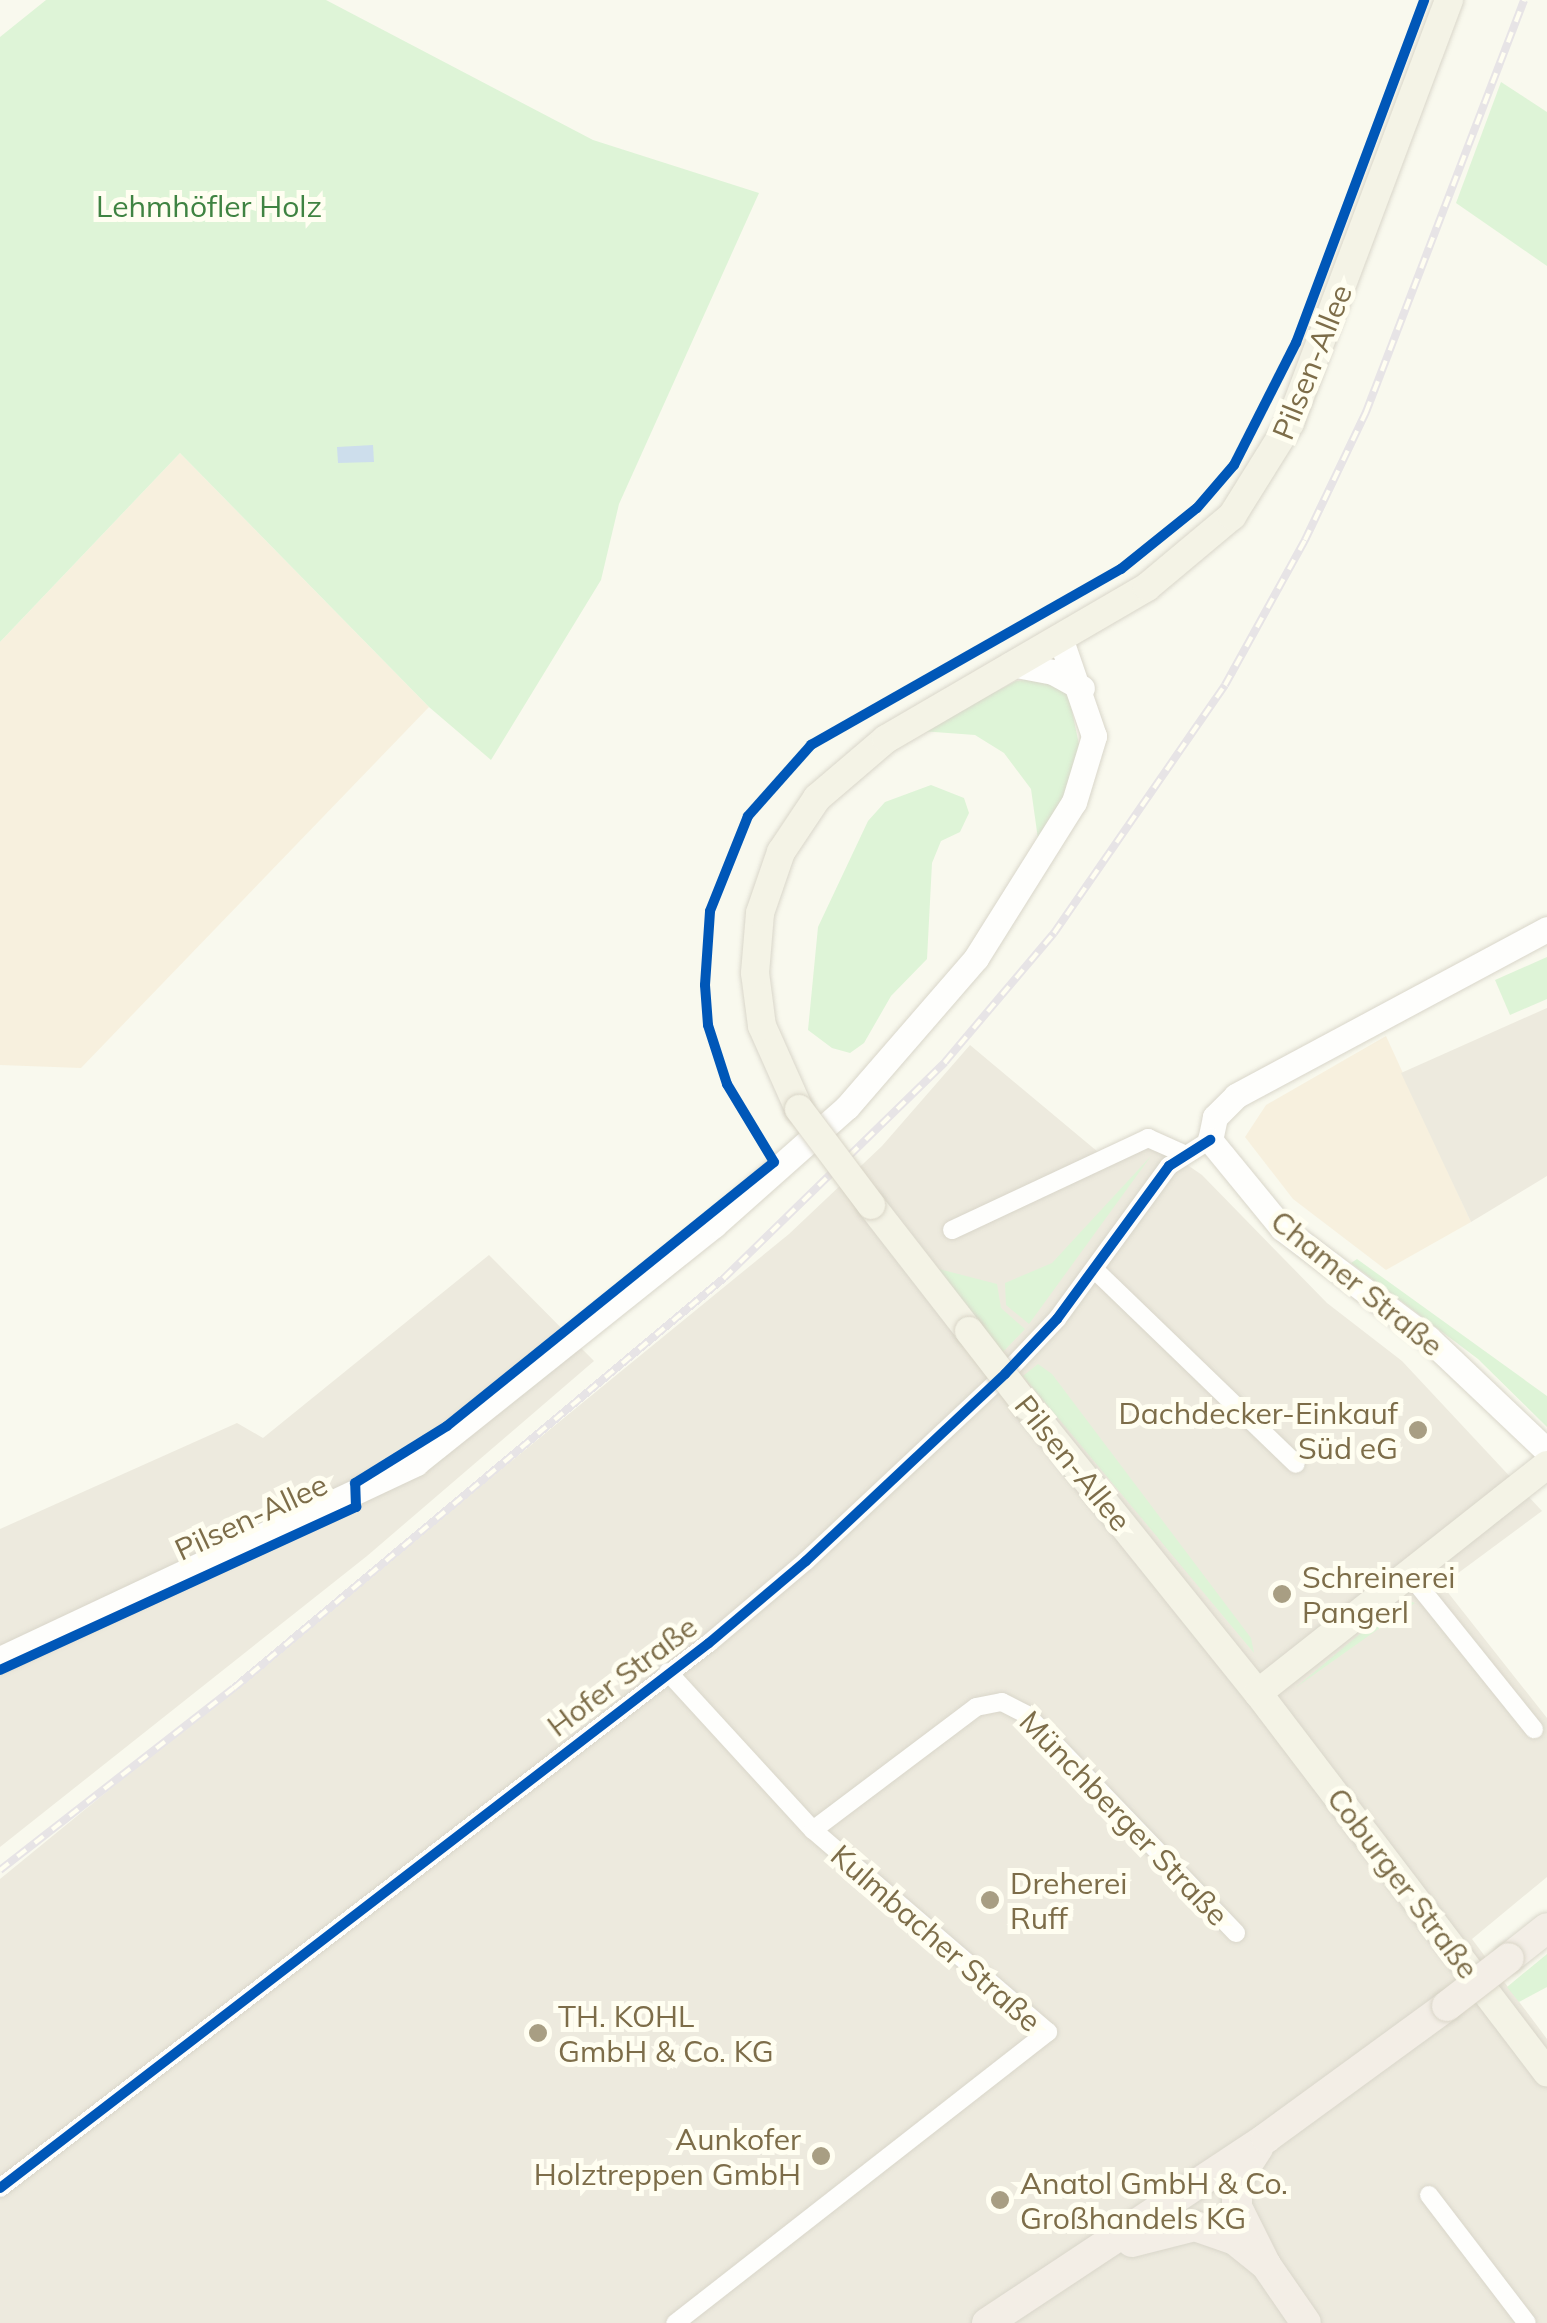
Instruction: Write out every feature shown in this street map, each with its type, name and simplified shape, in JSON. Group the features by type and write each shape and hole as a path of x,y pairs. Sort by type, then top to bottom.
{"highway":[{"path":"987,2323 1266,2138 1448,2006 1547,1928"},
{"path":"1266,2138 1244,2165 1236,2192 1244,2225 1306,2323"},
{"path":"1070,2270 1155,2232 1196,2226 1235,2240 1266,2265"}],"main road":[{"name":"Pilsen-Allee","path":"1258,1694 1027,1406 799,1109 762,1026 754,972 760,914 781,852 842,771 1011,664 1147,587 1209,541 1274,456 1449,0"},
{"path":"1258,1694 1547,1466"},
{"name":"Coburger Straße","path":"1258,1694 1547,2073"}],"street":[{"name":"Pilsen-Allee","path":"0,1660 388,1479 454,1434 750,1195 879,1074 992,936 1074,802 1094,736 1082,688 1060,637"},
{"path":"1011,664 1053,672 1082,688"},
{"path":"952,1230 1148,1138 1181,1152 1210,1140 1215,1117 1236,1096 1547,929"},
{"name":"Chamer Straße","path":"1210,1140 1282,1228 1428,1338 1547,1452"},
{"name":"Hofer Straße","path":"0,2188 668,1672 866,1508 1005,1374 1095,1270 1181,1152"},
{"path":"1095,1270 1296,1464"},
{"path":"1410,1574 1534,1729"},
{"name":"Kulmbacher Straße","path":"668,1672 813,1830 1048,2032 675,2323"},
{"name":"Münchberger Straße","path":"813,1830 976,1707 1002,1702 1027,1715 1236,1932"},
{"path":"1429,2194 1528,2323"}],"shaded area":[{"path":"180,453 429,707 81,1068 0,1065 0,642"},
{"path":"1547,1008 1547,1176 1471,1222 1401,1073"},
{"path":"1386,1036 1471,1222 1386,1270 1293,1199 1245,1137 1266,1105"},
{"path":"970,1045 1098,1152 1141,1133 1202,1175 1327,1303 1402,1361 1542,1511 1442,1585 1547,1718 1547,1877 1472,1939 1547,2039 1547,2323 0,2323 0,1879 789,1234 882,1146"},
{"path":"489,1255 594,1361 367,1556 0,1847 0,1529 237,1423 263,1438"}],"green space":[{"name":"Lehmhöfler Holz","path":"46,0 326,0 593,140 759,193 619,504 601,580 491,760 429,707 180,453 0,642 0,37"},
{"path":"1501,82 1547,112 1547,266 1456,203"},
{"path":"1041,678 1068,692 1081,754 1076,775 1038,839 1031,789 1004,753 975,735 921,731 1016,681"},
{"path":"931,785 964,798 969,813 960,832 941,841 932,863 927,959 891,996 864,1043 850,1053 832,1048 808,1030 818,927 868,821 885,802"},
{"path":"1547,957 1547,999 1510,1015 1495,980"},
{"path":"1151,1156 1029,1324 1006,1305 1005,1283 1052,1263"},
{"path":"1357,1259 1547,1396 1547,1427 1478,1359 1351,1263"},
{"path":"935,1268 997,1284 1001,1308 1025,1329 1003,1352"},
{"path":"1038,1364 1052,1374 1251,1638 1254,1653 1023,1376"},
{"path":"1415,1603 1295,1688 1392,1607"},
{"path":"1547,1954 1547,1987 1519,2002 1507,1987"}],"water":[{"path":"373,445 374,462 338,463 337,447"}],"railway":[{"path":"0,1870 234,1688 724,1278 945,1062 1054,933 1225,685 1305,540 1366,412 1524,0"}],"cycle path":[{"path":"0,1670 356,1507 355,1483 447,1426 774,1162 727,1084 708,1025 705,985 710,911 748,816 811,745 1121,569 1197,508 1234,465 1296,343 1424,0"},
{"path":"0,2188 709,1643 806,1561 1005,1374 1057,1319 1169,1166 1210,1140"}],"place":[{"name":"Dachdecker-Einkauf Süd eG","path":"1418,1430"},
{"name":"Schreinerei Pangerl","path":"1282,1594"},
{"name":"Dreherei Ruff","path":"990,1900"},
{"name":"TH. KOHL GmbH & Co. KG","path":"538,2033"},
{"name":"Aunkofer Holztreppen GmbH","path":"821,2156"},
{"name":"Anatol GmbH & Co. Großhandels KG","path":"1000,2200"}]}
